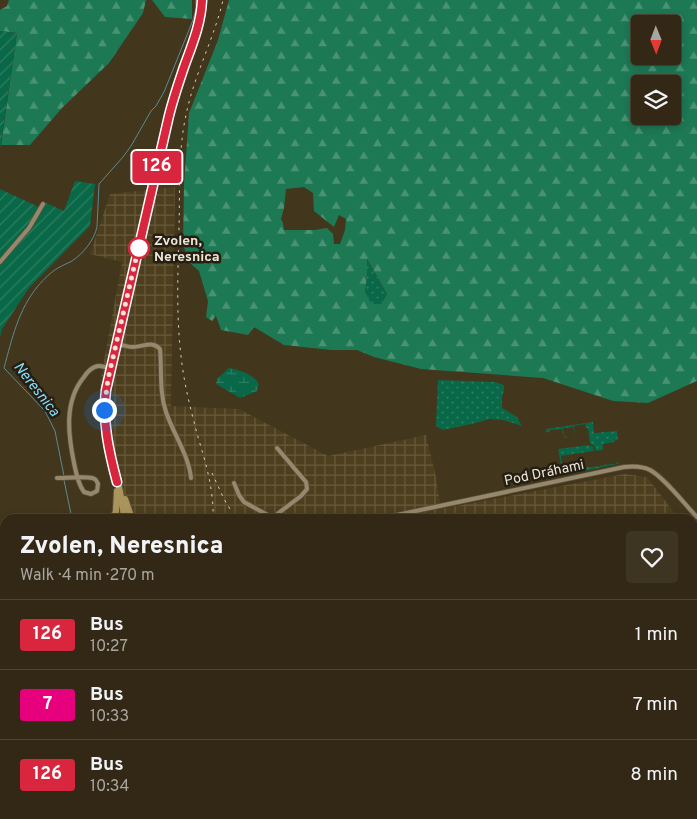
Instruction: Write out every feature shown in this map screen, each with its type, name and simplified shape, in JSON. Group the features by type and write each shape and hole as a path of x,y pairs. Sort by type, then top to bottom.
{"main road":[{"path":"124,514 122,497 109,448 104,410 106,390 166,124 179,80 197,34 202,12 202,0"},
{"path":"115,514 117,482"},
{"path":"117,482 124,494 130,514"}],"street":[{"path":"0,262 29,228 44,204"},
{"path":"117,344 134,347 154,344 160,349 164,405 189,466 191,478"},
{"path":"57,478 75,478 89,477 93,478 97,481 97,491 86,494 75,478 68,430 70,409 78,384 91,369 98,366 111,368"},
{"path":"277,448 306,482 307,489 278,514"},
{"name":"Pod Dráhami","path":"401,514 518,488 634,466 648,469 658,476 693,514"},
{"path":"234,483 244,502 266,514"}],"shaded area":[{"path":"175,187 171,406 239,409 328,456 426,435 441,509 624,474 647,477 675,514 128,514 100,382 122,262 90,254 110,194"}],"green space":[{"path":"9,0 146,0 143,13 109,63 62,108 30,145 1,145 17,33 0,31 0,10 7,6"},
{"path":"152,0 192,0 192,19 165,17"},
{"path":"229,0 697,0 697,381 648,403 613,401 543,378 421,369 374,357 357,350 331,350 284,345 254,327 248,335 221,330 216,316 212,321 206,317 208,301 199,271 190,263 183,245 184,184 189,113 218,40","holes":["304,187 313,193 314,211 334,227 339,215 346,219 345,230 340,244 334,244 333,234 327,228 284,230 281,219 286,189","367,259 387,294 381,304 372,304 365,292"]},
{"path":"0,31 17,33 0,149"},
{"path":"75,181 95,184 90,226 29,288 2,329 0,337 0,189 43,209 46,203 64,211"},
{"path":"366,258 387,294 381,304 372,304 365,292 367,276"},
{"path":"229,368 250,375 259,384 257,391 240,398 216,384 217,379"},
{"path":"438,380 495,382 504,385 502,408 517,417 522,426 503,420 489,419 443,430 436,426"},
{"path":"593,422 594,433 617,431 618,440 603,444 603,450 596,451 590,443 588,428 586,428 585,424 574,426 575,434 573,427 563,428 564,437 567,436 564,438 562,429 550,430 550,434 546,432 546,429"},
{"path":"589,445 593,447 594,451 561,456 562,464 566,464 564,466 561,465 558,449"},
{"path":"617,462 619,463 617,464 566,475 563,473 565,469 568,471 578,470 606,464 616,464"}],"waterway":[{"name":"Neresnica","path":"64,476 55,431 45,411 4,368 10,346 16,325 31,295 45,278 81,254 94,237 97,227 99,184 131,146 164,92 193,20 196,0"},
{"name":"Neresnica","path":"64,480 71,514"}],"railway":[{"path":"213,514 209,477 188,397 181,356 178,324 180,185 183,129 186,115 223,0"},
{"path":"212,473 233,514"}],"bus line":[{"name":"126","path":"117,482 107,437 104,400 168,120 179,80 199,27 202,0"}],"place":[{"name":"Zvolen, Neresnica","path":"139,248"}],"route":[{"path":"104,410 108,379 140,241 139,248"}]}
